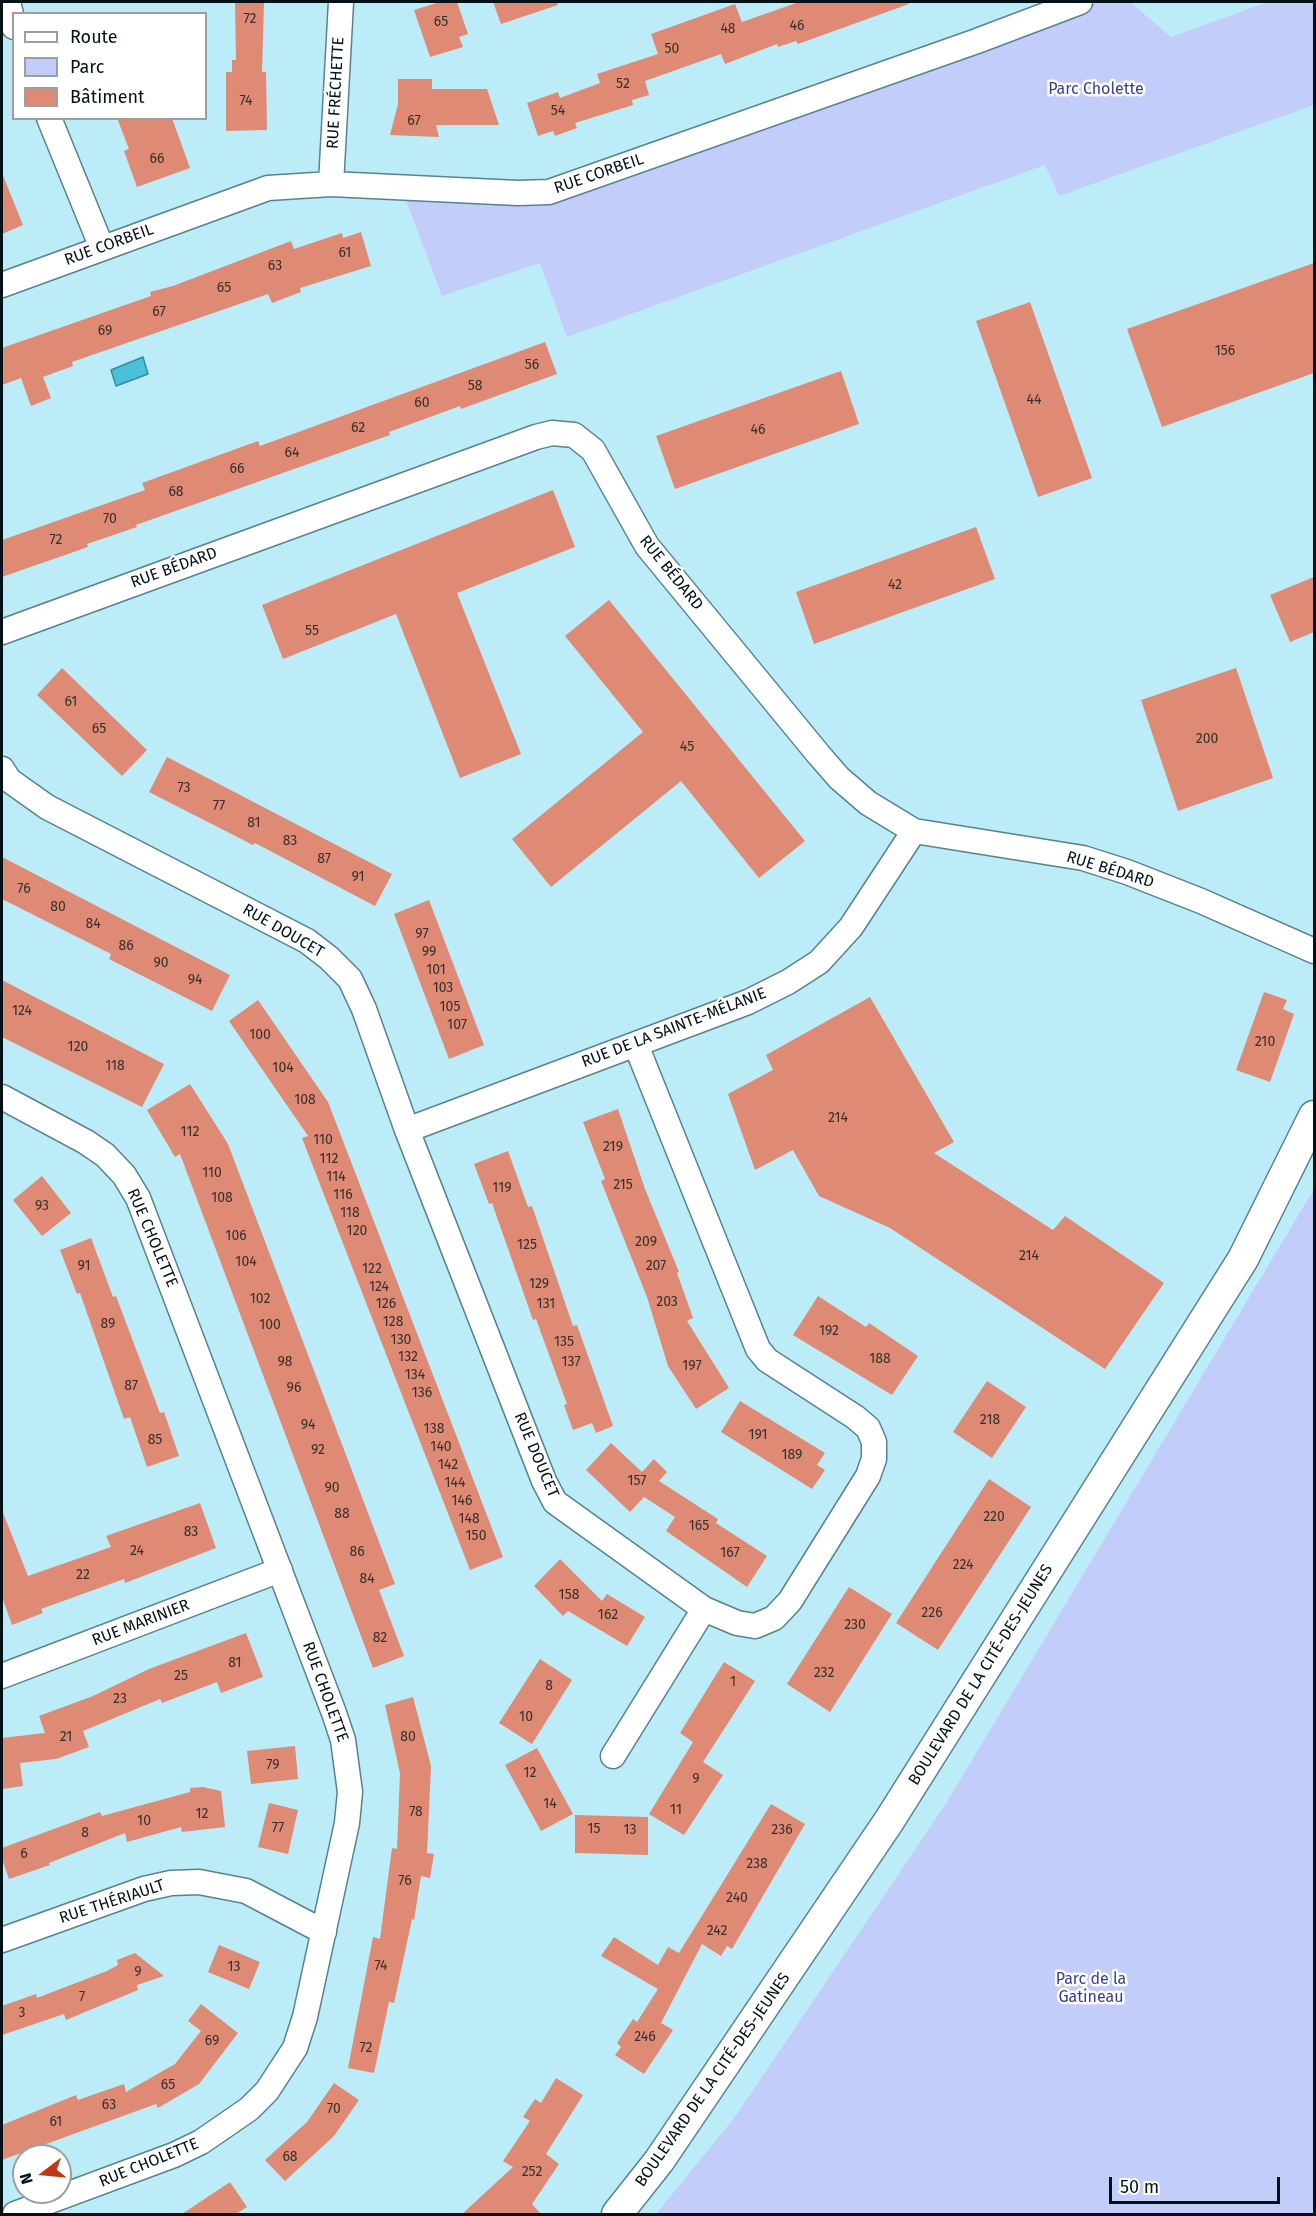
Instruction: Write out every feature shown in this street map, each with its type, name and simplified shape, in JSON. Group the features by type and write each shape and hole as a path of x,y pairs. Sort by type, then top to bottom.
{"street":[{"path":"8,2 12,19"},
{"name":"RUE FRÉCHETTE","path":"331,184 341,2"},
{"name":"RUE CORBEIL","path":"2,285 268,188 289,184 519,193 549,192 977,41 1080,2"},
{"path":"50,120 102,248"},
{"name":"RUE BÉDARD","path":"2,632 536,437 552,434 574,435 592,450 602,465 622,506 647,546 819,755 839,778 868,803 914,831 1083,858 1201,901 1314,951"},
{"name":"RUE DOUCET","path":"2,769 9,780 40,802 307,941 329,958 350,979 364,1009 407,1130 544,1482 555,1502 704,1609 737,1623 755,1626 774,1618 790,1600 868,1476 874,1459 874,1443 868,1428 862,1422 767,1359 754,1343 636,1045"},
{"name":"RUE DE LA SAINTE-MÉLANIE","path":"407,1130 756,998 819,962 851,927 914,831"},
{"name":"RUE CHOLETTE","path":"2,1097 86,1142 105,1155 124,1175 138,1198 343,1740 350,1792 347,1822 306,2017 295,2048 282,2071 249,2109 201,2142 174,2156 15,2214"},
{"name":"BOULEVARD DE LA CITÉ-DES-JEUNES","path":"617,2214 659,2161 896,1811 1243,1259 1314,1116"},
{"name":"RUE MARINIER","path":"2,1676 280,1570"},
{"path":"613,1756 704,1609"},
{"name":"RUE THÉRIAULT","path":"2,1940 144,1889 171,1883 199,1882 246,1891 324,1932"}],"green space":[{"name":"Parc Cholette","path":"1080,2 1130,2 1171,37 1268,2 1314,2 1314,105 1059,196 1045,165 567,337 540,263 442,296 401,187 518,193"},
{"name":"Parc de la Gatineau","path":"1314,1189 1314,2214 656,2214 735,2117 945,1805"}],"shaded area":[{"path":"143,357 148,374 116,386 111,370"}],"building":[{"path":"235,2 264,2 262,72 266,72 267,130 226,131 226,72 232,72 232,60 236,60"},
{"path":"440,2 457,2 468,34 459,37 463,47 430,57 414,10"},
{"path":"493,2 557,2 558,5 501,24"},
{"path":"799,2 908,2 909,4 798,44 796,41 778,47 777,44 725,64 721,54 645,81 649,95 632,100 633,105 575,123 577,128 555,136 553,131 538,136 527,103 558,92 560,98 600,83 597,74 658,54 651,34 735,4 742,22"},
{"path":"398,79 432,79 432,89 487,89 499,125 436,125 439,137 390,135 398,104"},
{"path":"118,120 173,120 190,168 137,187 124,151 129,149"},
{"path":"2,173 23,225 2,234"},
{"path":"361,232 371,266 300,288 301,292 272,303 268,294 72,362 73,366 43,377 51,398 31,406 21,378 2,385 2,348 151,296 150,292 173,286 291,241 294,249 342,233 343,238"},
{"path":"1314,263 1314,373 1162,427 1127,329"},
{"path":"1030,302 1092,478 1038,497 976,321"},
{"path":"545,342 557,374 461,409 460,406 389,432 390,435 136,525 137,527 87,544 88,547 2,577 2,540 145,490 142,483 258,441 260,446"},
{"path":"841,371 859,424 675,489 656,436"},
{"path":"553,490 575,547 457,593 521,754 460,778 396,614 283,659 262,605"},
{"path":"976,527 995,579 814,644 796,592"},
{"path":"1314,577 1314,632 1290,642 1270,595"},
{"path":"609,600 805,841 759,878 681,781 551,887 512,839 643,732 565,636"},
{"path":"62,668 147,750 122,776 37,695"},
{"path":"1236,668 1273,778 1178,811 1141,700"},
{"path":"167,757 392,874 375,906 255,843 253,845 149,792"},
{"path":"2,857 230,975 212,1011 109,959 111,954 2,899"},
{"path":"429,900 484,1045 449,1059 394,914"},
{"path":"2,980 164,1064 142,1107 2,1037"},
{"path":"1264,992 1287,1000 1283,1009 1294,1014 1270,1082 1236,1070"},
{"path":"870,997 954,1142 934,1153 1053,1230 1065,1216 1164,1283 1105,1369 890,1228 819,1196 793,1150 755,1170 728,1094 773,1070 766,1055"},
{"path":"258,1000 328,1102 503,1557 470,1570 302,1138 308,1136 229,1021"},
{"path":"190,1084 228,1144 395,1584 379,1590 404,1656 373,1668 180,1154 175,1157 147,1110"},
{"path":"618,1109 645,1189 679,1272 677,1273 693,1318 687,1321 729,1388 696,1409 668,1366 647,1297 601,1181 605,1179 583,1122"},
{"path":"508,1151 528,1207 532,1206 573,1326 577,1325 613,1426 596,1433 592,1423 573,1430 564,1405 567,1404 536,1319 533,1320 492,1203 489,1204 474,1164"},
{"path":"42,1176 71,1213 42,1236 13,1200"},
{"path":"91,1238 113,1297 116,1296 160,1413 164,1412 179,1456 147,1467 130,1417 124,1419 80,1293 77,1294 60,1250"},
{"path":"818,1296 866,1327 869,1323 918,1356 892,1395 793,1335"},
{"path":"987,1381 1026,1407 992,1458 953,1432"},
{"path":"740,1401 825,1453 817,1465 825,1470 812,1489 721,1432"},
{"path":"611,1443 642,1472 654,1459 667,1472 659,1481 718,1519 716,1523 767,1556 747,1587 666,1531 675,1517 644,1497 630,1512 586,1470"},
{"path":"989,1479 1031,1507 938,1650 896,1623"},
{"path":"200,1503 216,1548 125,1583 124,1579 41,1609 43,1613 12,1625 2,1597 2,1510 28,1576 111,1547 106,1536"},
{"path":"560,1559 602,1601 607,1594 645,1617 627,1646 568,1611 563,1616 534,1586"},
{"path":"849,1587 892,1614 830,1712 787,1684"},
{"path":"246,1633 263,1677 221,1693 217,1682 162,1703 160,1699 83,1731 89,1747 56,1759 20,1763 23,1786 2,1789 2,1738 45,1733 39,1716 93,1696 149,1669"},
{"path":"540,1659 572,1680 532,1744 499,1723"},
{"path":"724,1662 755,1681 703,1762 723,1775 684,1835 649,1814 693,1742 680,1733"},
{"path":"413,1697 431,1766 427,1853 434,1854 430,1878 421,1876 414,1920 412,1919 394,2003 389,2002 374,2073 348,2068 373,1937 380,1939 392,1848 397,1849 400,1773 385,1705"},
{"path":"295,1746 298,1779 251,1784 247,1751"},
{"path":"537,1748 573,1814 541,1831 505,1765"},
{"path":"203,1787 221,1791 225,1827 182,1832 181,1827 127,1842 125,1833 49,1863 50,1865 9,1879 2,1859 2,1848 100,1812 102,1816 190,1792 190,1788"},
{"path":"269,1803 298,1810 288,1854 258,1847"},
{"path":"771,1804 805,1824 732,1949 727,1946 721,1956 702,1944 661,2023 673,2030 644,2074 615,2055 621,2047 617,2043 633,2019 637,2022 658,1989 601,1956 614,1937 658,1965 668,1947 679,1953"},
{"path":"575,1815 648,1817 648,1855 575,1853"},
{"path":"219,1945 260,1962 249,1989 208,1972"},
{"path":"135,1953 164,1976 137,1985 138,1990 66,2020 64,2014 2,2035 2,2006 36,1994 37,1998 107,1971 118,1965 117,1960"},
{"path":"201,2004 238,2033 199,2084 158,2108 156,2104 46,2144 12,2144 12,2156 2,2160 2,2125 76,2095 78,2100 124,2084 126,2092 175,2064 201,2031 188,2021"},
{"path":"556,2078 583,2095 546,2154 559,2164 532,2204 541,2214 462,2214 513,2167 503,2161 530,2121 523,2117 535,2099 541,2103"},
{"path":"334,2083 359,2100 334,2136 285,2181 265,2160 307,2122"},
{"path":"230,2182 247,2207 236,2214 182,2214"}]}
